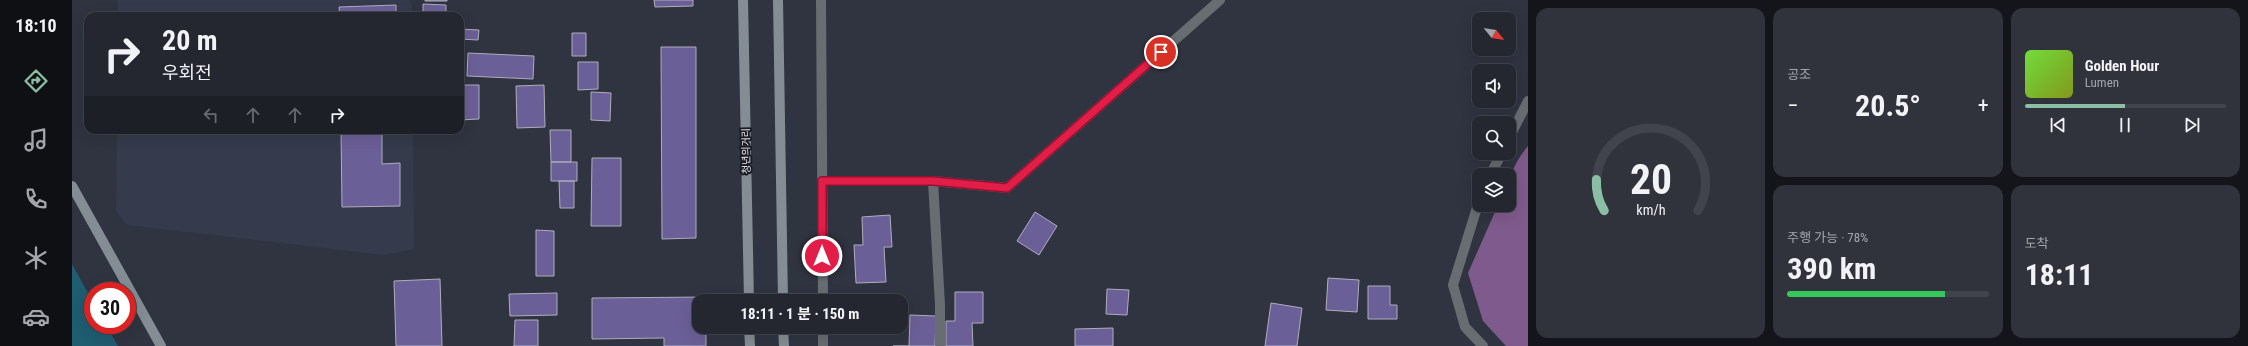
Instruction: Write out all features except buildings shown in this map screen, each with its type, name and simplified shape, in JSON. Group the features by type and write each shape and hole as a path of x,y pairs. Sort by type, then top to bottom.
{"main road":[{"name":"청년의거리","path":"743,0 749,294"},
{"path":"778,0 782,294"},
{"path":"72,186 161,346"},
{"path":"749,334 750,346"},
{"path":"783,334 784,346"}],"street":[{"path":"821,0 823,294"},
{"path":"822,181 933,181 1007,188 1220,0"},
{"path":"1516,124 1528,101"},
{"path":"933,181 940,305 940,346"},
{"path":"1475,212 1452,285 1465,327 1483,346"},
{"path":"823,334 823,346"}],"shaded area":[{"path":"118,0 409,0 412,4 412,12 118,12"},
{"path":"117,134 413,134 414,249 384,255 127,225 116,211"},
{"path":"1528,146 1528,346 1506,346 1483,321 1468,273 1495,212 1516,212 1516,168 1514,168 1522,153"}],"water":[{"path":"72,264 84,286 84,334 111,334 118,346 72,346"}],"route":[{"path":"822,256 822,181 933,181 1007,188 1161,52"}]}
